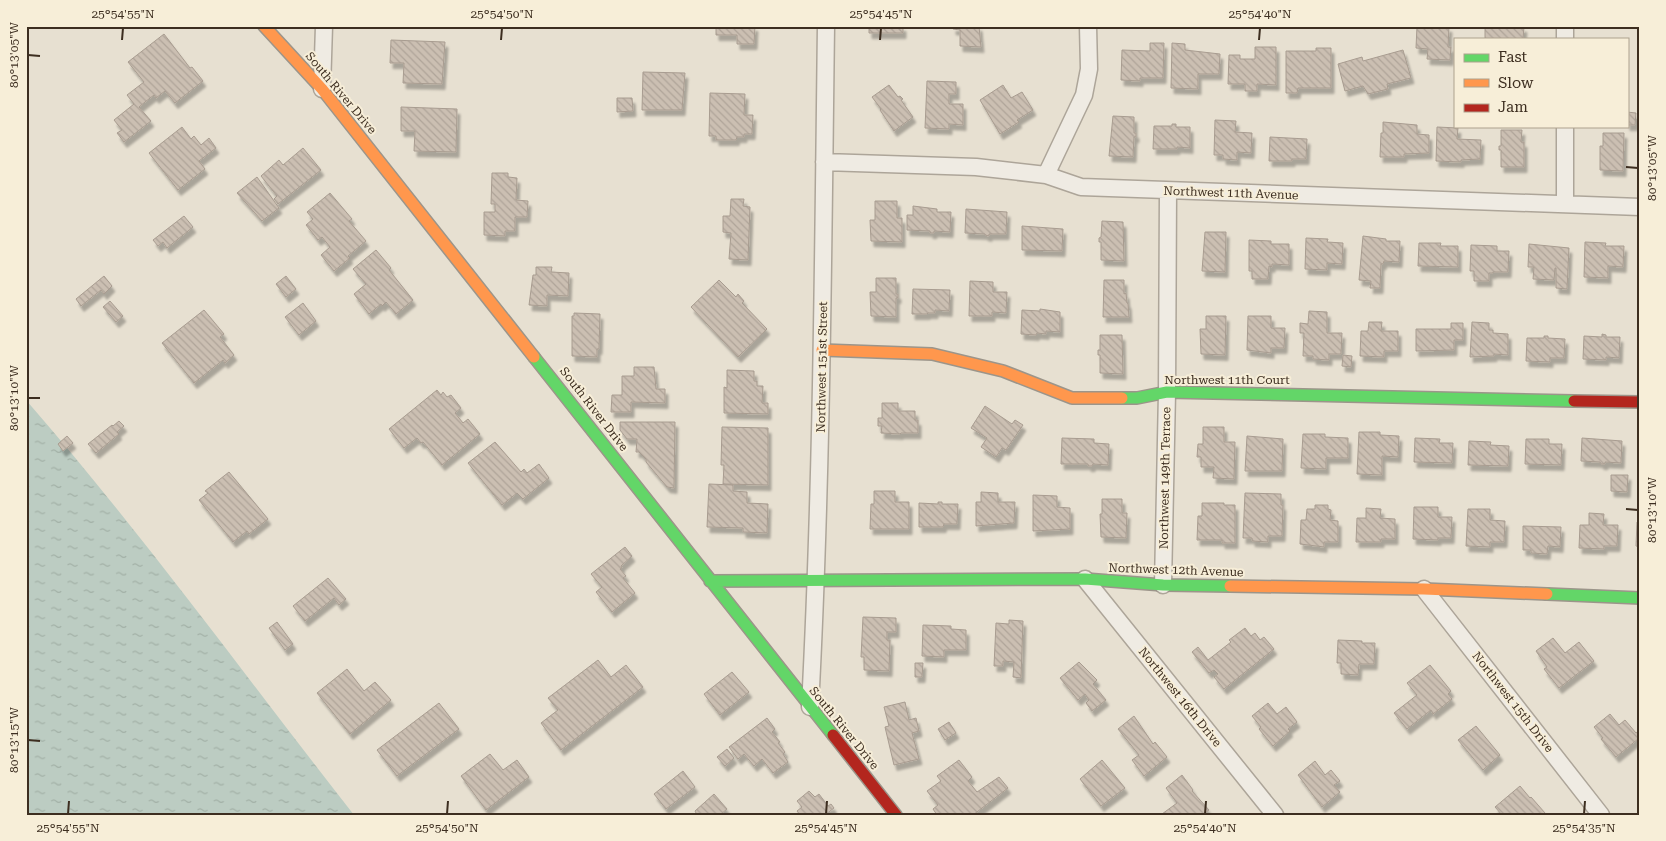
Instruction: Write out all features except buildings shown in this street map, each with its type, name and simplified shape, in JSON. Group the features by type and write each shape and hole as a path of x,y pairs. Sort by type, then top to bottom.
{"street":[{"name":"South River Drive","path":"264,26 322,89 616,458 710,581 896,815"},
{"path":"322,89 324,26"},
{"name":"Northwest 151st Street","path":"810,706 817,579 826,26"},
{"path":"1046,175 1084,95 1089,69 1088,26"},
{"path":"1565,128 1565,204"},
{"name":"Northwest 11th Avenue","path":"824,162 976,167 1046,175 1081,187 1640,207"},
{"name":"Northwest 149th Terrace","path":"1163,585 1167,392 1168,191"},
{"name":"Northwest 11th Court","path":"822,350 932,354 1002,371 1072,398 1137,398 1167,392 1640,402"},
{"name":"Northwest 12th Avenue","path":"710,581 1085,579 1163,585 1424,589 1640,598"},
{"name":"Northwest 16th Drive","path":"1085,579 1274,815"},
{"name":"Northwest 15th Drive","path":"1424,589 1601,815"}],"water":[{"path":"26,400 111,501 354,815 26,815"}],"traffic: fast":[{"path":"534,357 833,735"},
{"path":"1122,398 1137,398 1167,392 1574,401"},
{"path":"710,581 1085,579 1163,585 1230,586"},
{"path":"1547,594 1640,598"}],"traffic: slow":[{"path":"264,26 322,89 534,357"},
{"path":"822,350 932,354 1003,371 1072,398 1122,398"},
{"path":"1230,586 1424,589 1547,594"}],"traffic: jam":[{"path":"1574,401 1640,402"},
{"path":"833,735 896,815"}]}
